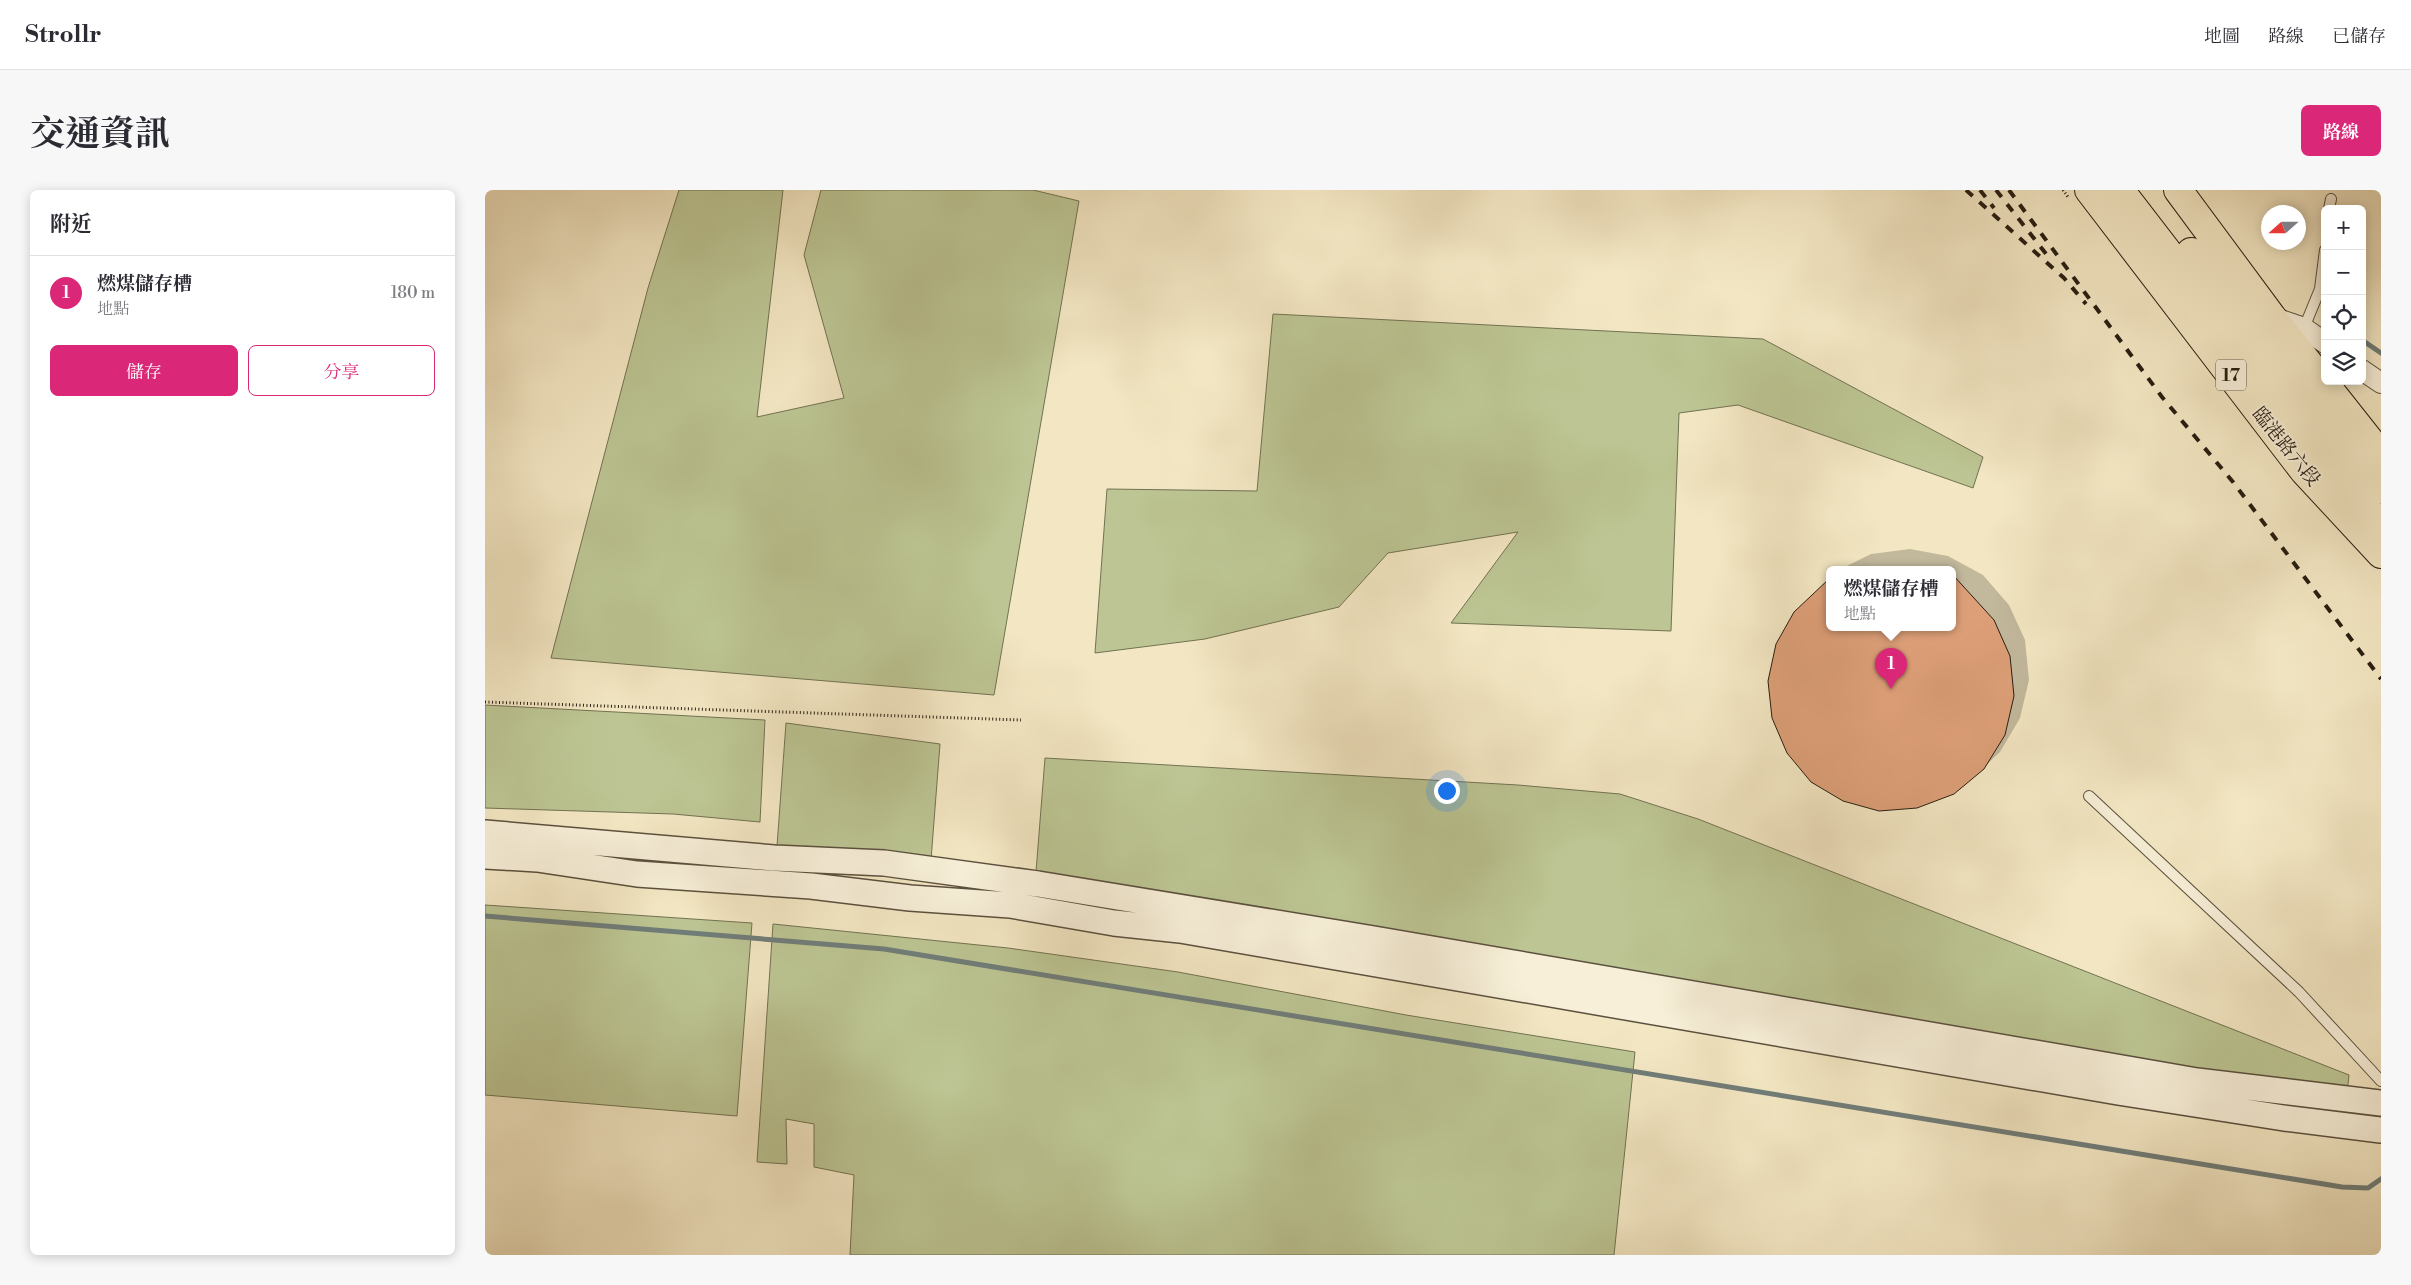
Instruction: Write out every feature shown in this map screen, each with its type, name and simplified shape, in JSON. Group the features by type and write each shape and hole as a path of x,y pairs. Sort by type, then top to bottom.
{"main road":[{"name":"臨港路六段","path":"2089,190 2304,471 2381,554"},
{"name":"臨港路六段","path":"2120,190 2360,502 2381,524"},
{"name":"17","path":"2142,190 2365,472 2381,489"},
{"path":"2178,190 2272,317 2381,455"}],"street":[{"path":"2272,317 2304,328 2321,340"},
{"path":"2366,373 2381,383"},
{"path":"485,832 773,858 884,863 1191,908 1646,998 2042,1067 2284,1118 2381,1130"},
{"path":"485,856 537,859 637,874 811,886 910,898 1009,905 1114,923 1180,930 1646,998"},
{"path":"2042,1067 2381,1103"}],"lane":[{"path":"2304,328 2320,289 2321,281"},
{"path":"2089,796 2299,992 2381,1081"}],"path":[{"path":"485,702 1021,720"}],"green space":[{"path":"679,190 783,190 757,417 844,398 804,255 821,190 1033,190 1079,201 994,695 551,658 648,288"},
{"path":"1273,314 1763,339 1983,457 1973,488 1738,405 1679,413 1671,631 1451,623 1518,532 1388,553 1339,607 1205,639 1095,653 1107,489 1257,491"},
{"path":"485,705 765,720 760,822 673,814 485,808"},
{"path":"786,723 940,744 931,860 777,846"},
{"path":"1045,758 1518,785 1620,794 1698,819 2349,1075 2347,1094 1393,934 1252,906 1036,872"},
{"path":"485,905 752,923 737,1116 485,1095"},
{"path":"773,924 1008,948 1178,972 1406,1015 1635,1052 1614,1255 850,1255 854,1175 814,1167 814,1124 786,1119 787,1164 757,1162"}],"building":[{"path":"1956,578 1994,620 2010,656 2014,696 2005,735 1984,769 1954,794 1917,808 1879,811 1843,801 1811,782 1787,753 1772,718 1768,681 1776,644 1794,612 1826,582 1826,631 1956,631"}],"waterway":[{"path":"2366,343 2381,353"},
{"path":"485,916 884,949 2342,1187 2368,1188 2381,1179"}],"railway":[{"path":"1966,190 2064,278 2086,304"},
{"path":"1980,190 1994,208"},
{"path":"1996,190 2047,255"},
{"path":"2009,190 2162,397 2233,482 2381,679"}],"place":[{"name":"燃煤儲存槽","path":"1891,689"}]}
